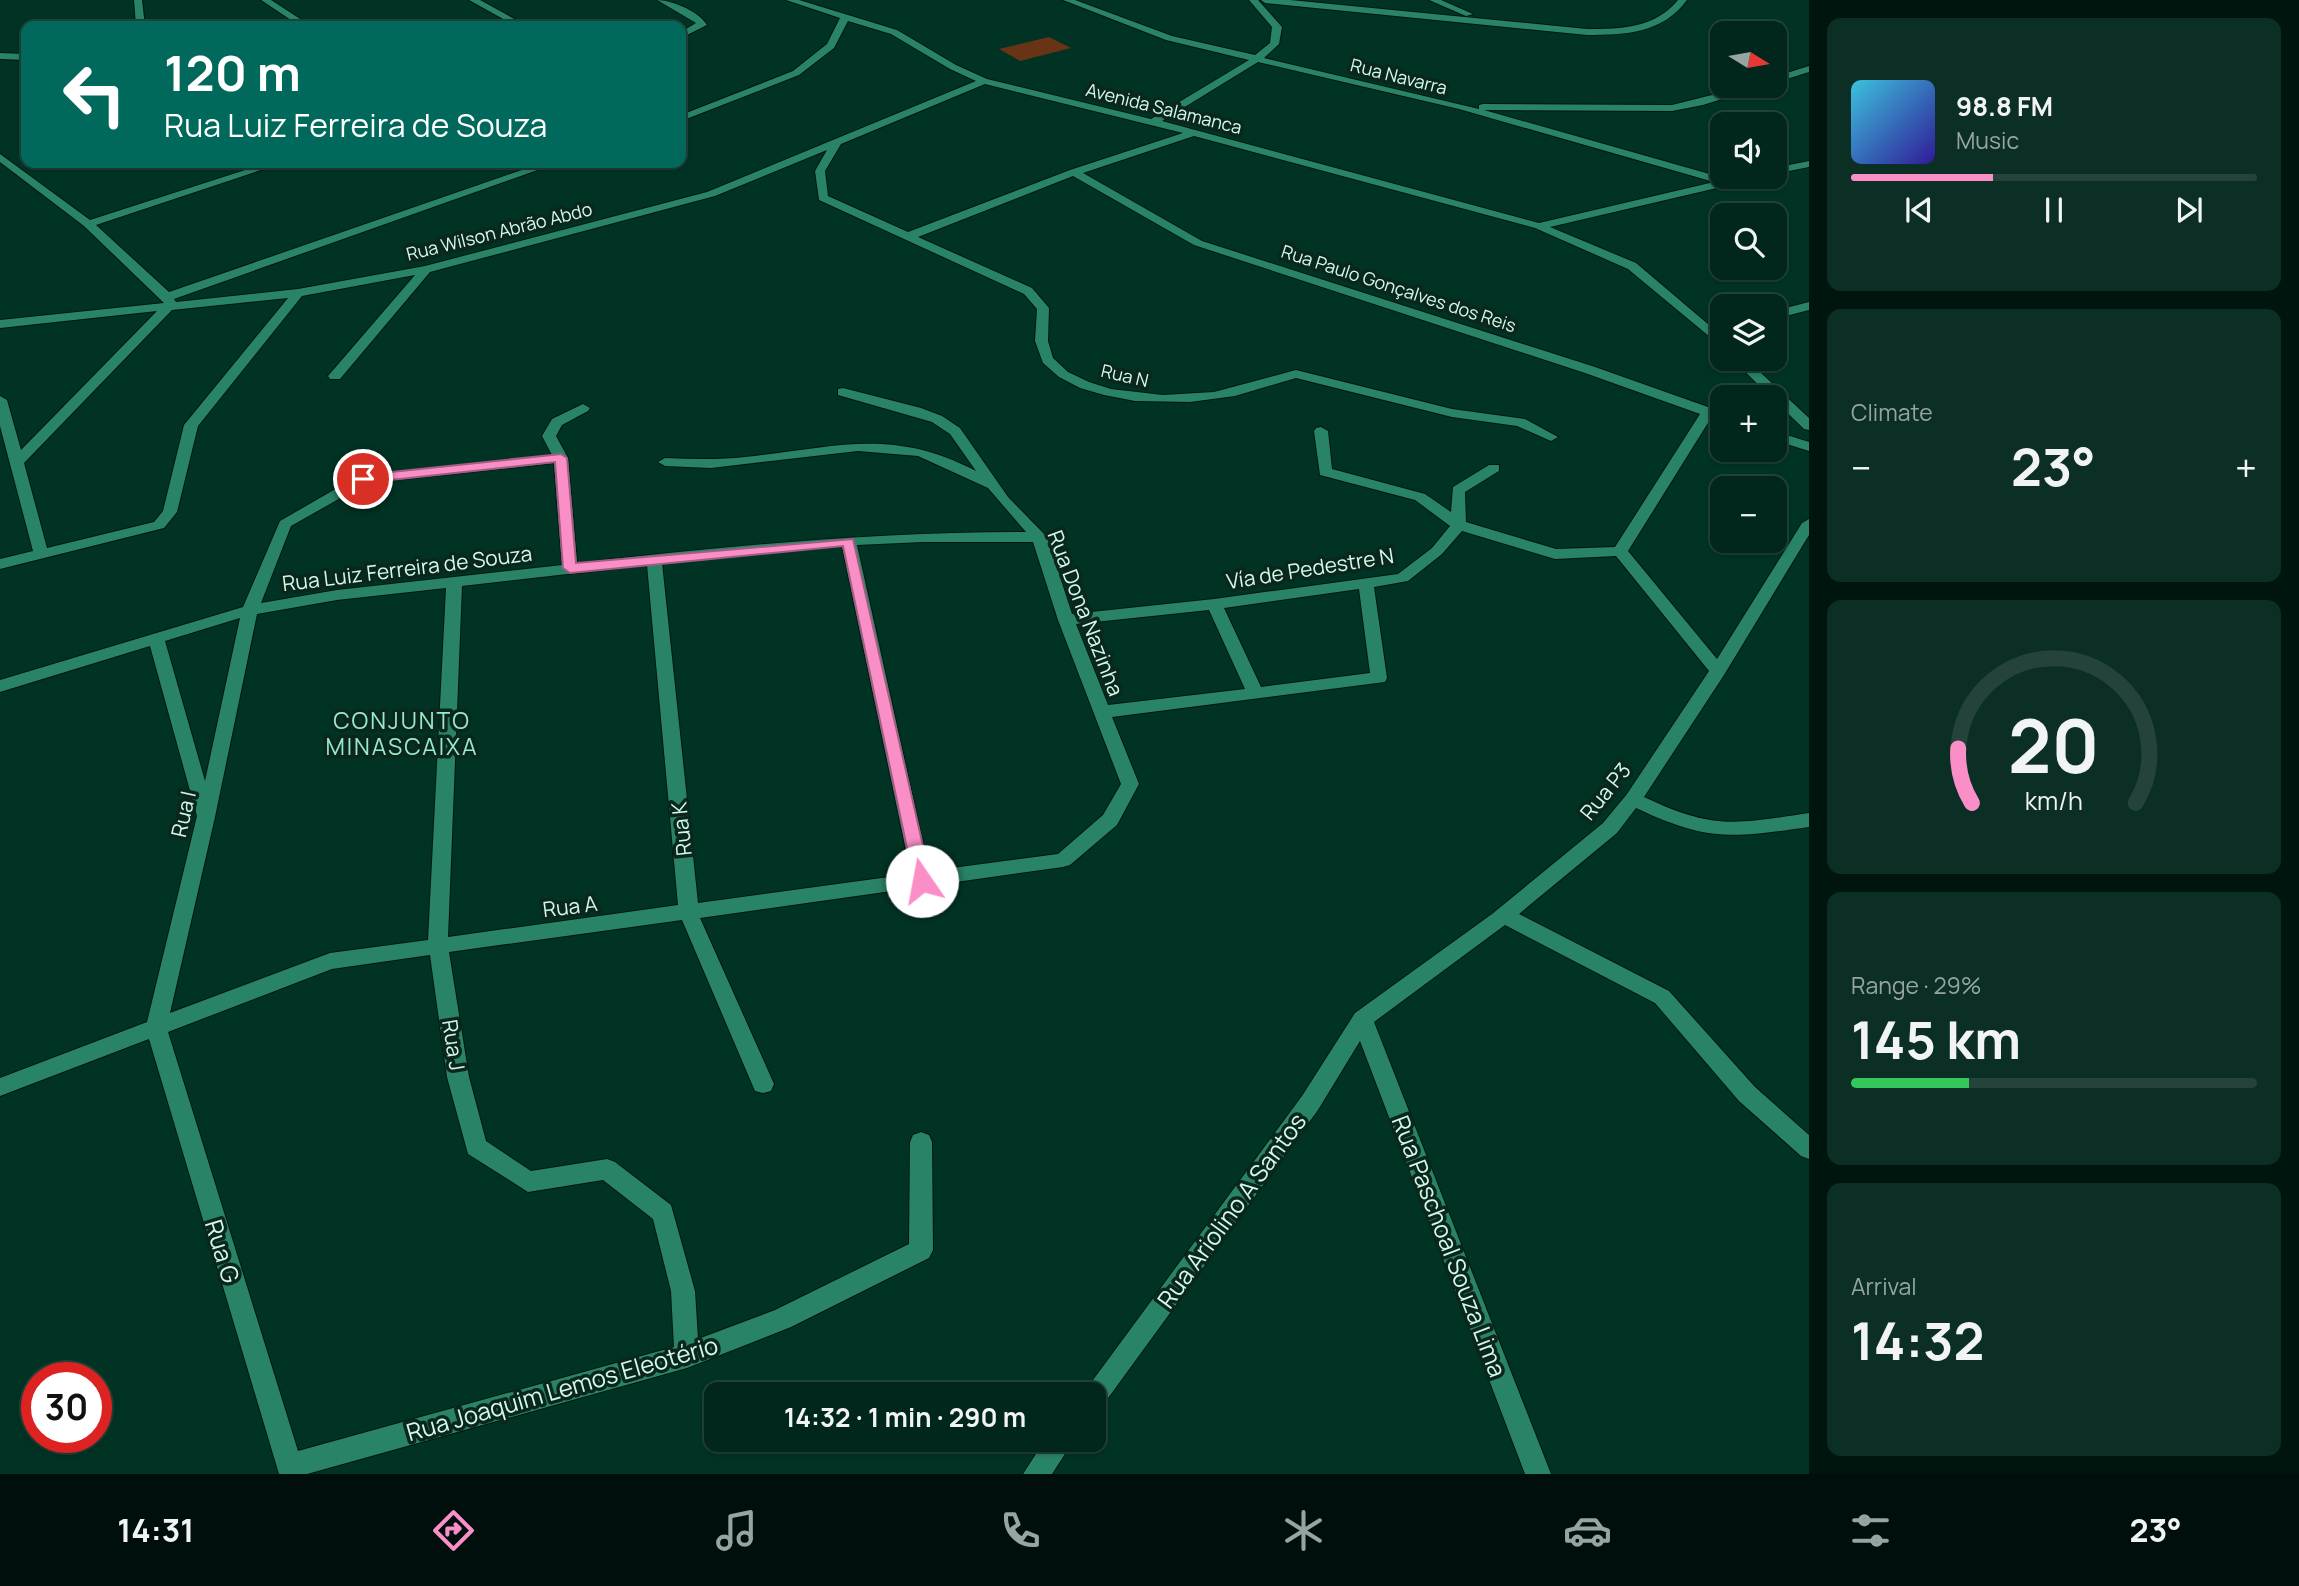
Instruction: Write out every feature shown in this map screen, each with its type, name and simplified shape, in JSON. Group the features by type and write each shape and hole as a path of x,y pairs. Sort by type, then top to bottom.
{"street":[{"path":"138,0 140,21"},
{"path":"265,0 298,21"},
{"path":"473,0 513,21"},
{"path":"662,0 700,21 702,25 686,33"},
{"name":"Avenida Salamanca","path":"790,0 894,32 953,66 984,80 1153,122 1539,226 1632,266 1710,325"},
{"name":"Rua Navarra","path":"1067,0 1170,38 1462,107 1710,179"},
{"path":"1153,122 1258,58 1274,44 1277,27 1253,0"},
{"path":"1265,0 1573,32 1615,32 1648,27 1668,16 1683,0"},
{"path":"1433,0 1499,23"},
{"path":"686,116 796,73 831,46 846,16"},
{"path":"0,56 21,57"},
{"path":"1787,76 1809,69"},
{"name":"Rua Wilson Abrão Abdo","path":"0,324 169,301 298,293 426,269 710,194 984,80"},
{"path":"1462,107 1672,108 1716,98"},
{"path":"906,237 1074,172 1194,133"},
{"name":"Rua N","path":"836,143 820,171 823,198 1028,291 1043,308 1041,344 1048,360 1070,377 1109,393 1151,400 1202,398 1236,391 1275,376 1296,374 1452,413 1520,422 1551,437"},
{"path":"4,160 88,224 169,301"},
{"path":"1787,169 1809,164"},
{"path":"88,224 262,168"},
{"path":"16,463 169,301 538,168"},
{"name":"Rua Paulo Gonçalves dos Reis","path":"1074,172 1198,243 1590,370 1710,412"},
{"path":"1539,226 1710,186"},
{"path":"335,376 426,269"},
{"path":"0,564 159,525 170,512 191,425 298,293"},
{"path":"1787,312 1809,306"},
{"path":"1752,371 1809,426"},
{"name":"Rua Dona Nazinha","path":"843,392 936,419 955,431 1003,500 1039,537 1066,620 1130,783"},
{"path":"0,400 41,552"},
{"path":"570,568 561,458 548,436 557,422 583,408"},
{"path":"1620,551 1710,421"},
{"path":"1321,431 1325,472 1420,497 1459,525 1555,554 1620,551"},
{"path":"1787,440 1806,448"},
{"path":"665,462 696,464 743,461 830,448 877,447 920,452 992,485"},
{"name":"Rua I","path":"156,1028 206,817 250,610 285,524 363,479 561,458"},
{"path":"1459,525 1458,490 1494,468"},
{"name":"Rua P3","path":"1362,1019 1503,915 1610,828 1633,799 1718,671 1809,523"},
{"name":"Vía de Pedestre N","path":"1066,620 1214,604 1402,578 1437,551 1459,525"},
{"name":"Rua Luiz Ferreira de Souza","path":"0,686 156,636 250,610 337,595 654,559 849,541 923,537 1039,537"},
{"path":"849,541 922,881"},
{"path":"1620,551 1718,671"},
{"name":"Rua K","path":"654,559 690,914 763,1084"},
{"name":"Rua J","path":"454,581 438,945 458,1077 476,1147 528,1182 607,1169 663,1213 683,1291 687,1356"},
{"path":"1102,712 1379,678 1366,583"},
{"path":"1214,604 1255,692"},
{"path":"156,636 206,817"},
{"name":"Rua A","path":"0,1087 330,961 690,914 1063,860 1110,820 1130,783"},
{"path":"1633,799 1670,816 1707,828 1749,828 1809,820"},
{"path":"1503,915 1662,997 1747,1094 1809,1149"},
{"name":"Rua Ariolino A Santos","path":"1104,1382 1310,1103 1362,1019"},
{"name":"Rua Paschoal Souza Lima","path":"1362,1019 1538,1474"},
{"name":"Rua G","path":"156,1028 290,1470"},
{"name":"Rua Joaquim Lemos Eleotério","path":"290,1470 687,1356 782,1319 921,1250 921,1142"},
{"path":"1037,1474 1053,1452"}],"shaded area":[{"path":"1049,37 1071,48 1020,61 999,49"}],"district":[{"name":"CONJUNTO MINASCAIXA","path":"402,733"}],"route":[{"path":"363,479 561,458 570,568 849,541 922,881"}]}
